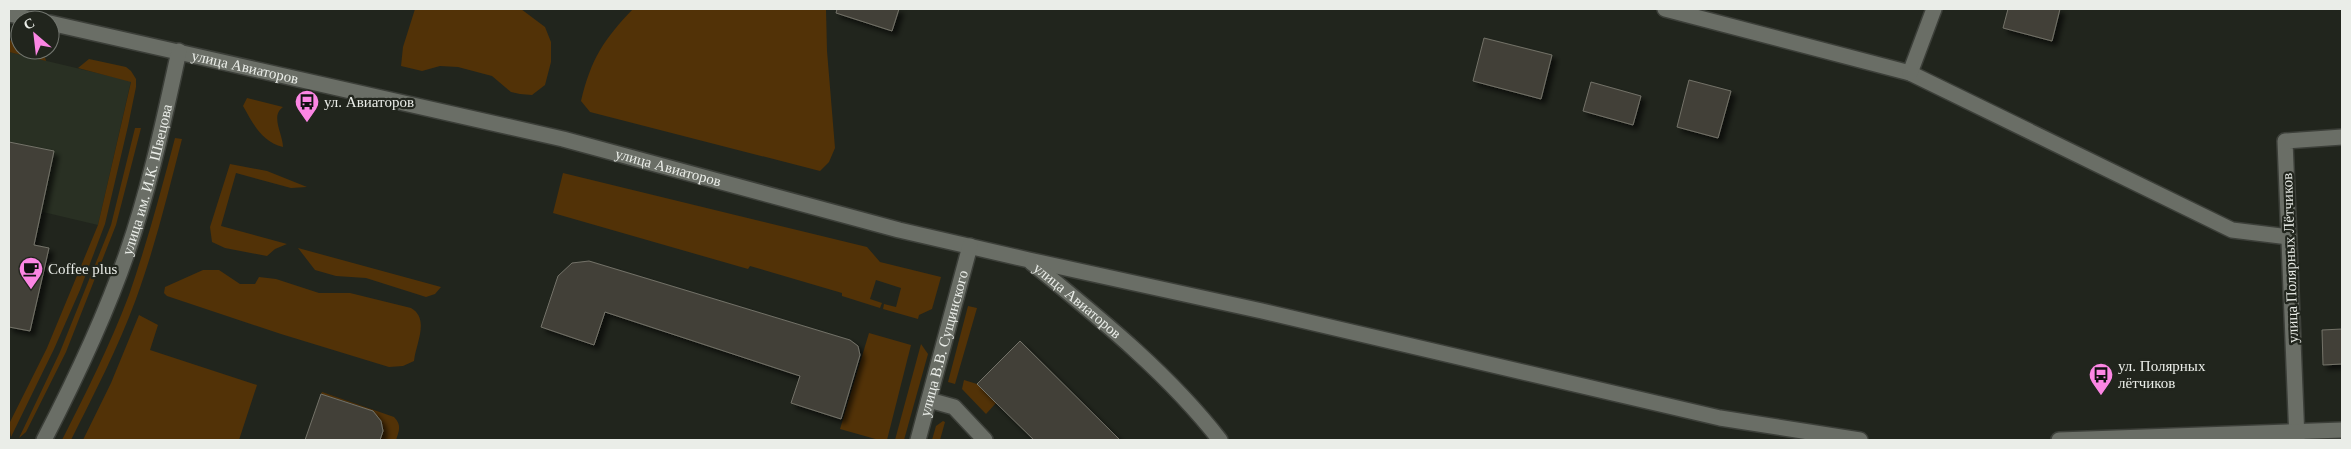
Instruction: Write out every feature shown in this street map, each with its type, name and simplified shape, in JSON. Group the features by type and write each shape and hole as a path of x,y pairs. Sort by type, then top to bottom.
{"street":[{"path":"1664,9 1910,73 2232,230 2289,237"},
{"path":"1910,73 1934,9"},
{"name":"улица Авиаторов","path":"60,25 563,140 854,218 1029,260 1093,313 1194,406 1220,440"},
{"name":"улица им. И.К. Швецова","path":"44,440 78,372 127,254 149,182 179,51"},
{"name":"улица Полярных Лётчиков","path":"2296,436 2285,141 2342,137"},
{"name":"улица В.В. Сущинского","path":"918,440 970,246"},
{"path":"1029,260 1262,311 1720,418 1860,440"},
{"path":"929,400 954,407 985,440"},
{"path":"2059,440 2296,436 2342,430"}],"shaded area":[{"path":"415,9 521,9 545,27 551,42 551,62 545,85 532,95 520,94 511,92 492,76 458,67 440,66 422,71 401,66 403,47"},
{"path":"633,9 826,9 827,51 835,148 829,162 820,171 590,112 581,101 594,61 606,40"},
{"path":"9,52 10,60 43,60 131,81 98,225 9,204"},
{"path":"89,59 126,67 136,79 128,126 105,224 80,290 54,349 11,437 9,424 47,348 98,225 131,82 78,68"},
{"path":"247,98 283,107 279,111 277,120 283,147 269,141 255,126 243,106"},
{"path":"135,128 141,128 116,225 66,352 26,432 19,438 60,352 111,225"},
{"path":"175,138 182,139 155,240 136,299 114,353 71,440 62,440 89,387 122,314 148,236"},
{"path":"230,164 267,171 307,187 291,188 236,173 221,226 287,244 275,249 267,256 225,248 212,242 210,227"},
{"path":"563,173 867,247 880,262 941,277 932,309 919,315 918,319 883,309 884,304 896,307 901,288 876,280 870,299 882,303 880,308 842,296 842,293 750,266 748,269 553,213"},
{"path":"298,248 441,287 435,294 426,297 366,278 336,276 315,270"},
{"path":"203,270 219,270 240,284 255,284 259,277 276,279 319,293 350,293 411,308 420,318 421,325 414,361 403,366 389,367 281,334 167,296 164,293 165,287"},
{"path":"968,306 977,308 955,384 948,382"},
{"path":"139,315 158,325 150,350 257,385 239,440 83,440 111,383"},
{"path":"869,333 911,345 887,440 879,440 840,429"},
{"path":"921,344 928,354 904,440 895,440"},
{"path":"964,380 977,384 996,403 986,414 962,389"},
{"path":"322,392 394,417 399,425 396,440 380,440 382,423 371,412 354,404 321,394"},
{"path":"943,421 945,422 940,440 932,440 936,426"}],"building":[{"path":"837,9 899,9 892,31 836,13"},
{"path":"2008,9 2060,9 2052,41 2003,28"},
{"path":"1484,38 1552,55 1541,99 1473,81"},
{"path":"1689,80 1731,91 1718,138 1677,127"},
{"path":"1591,82 1641,96 1633,125 1583,111"},
{"path":"9,142 54,151 34,245 49,248 30,331 9,327"},
{"path":"589,261 850,340 858,346 860,355 841,419 791,403 800,376 605,312 594,345 541,327 558,276 572,263"},
{"path":"2342,329 2342,364 2323,365 2322,330"},
{"path":"1020,341 1120,440 1034,440 996,403 977,384"},
{"path":"321,394 373,411 381,421 383,431 380,440 305,440"}],"place":[{"name":"ул. Авиаторов","path":"307,123"},
{"name":"Coffee plus","path":"31,290"},
{"name":"ул. Полярных лётчиков","path":"2101,396"}]}
